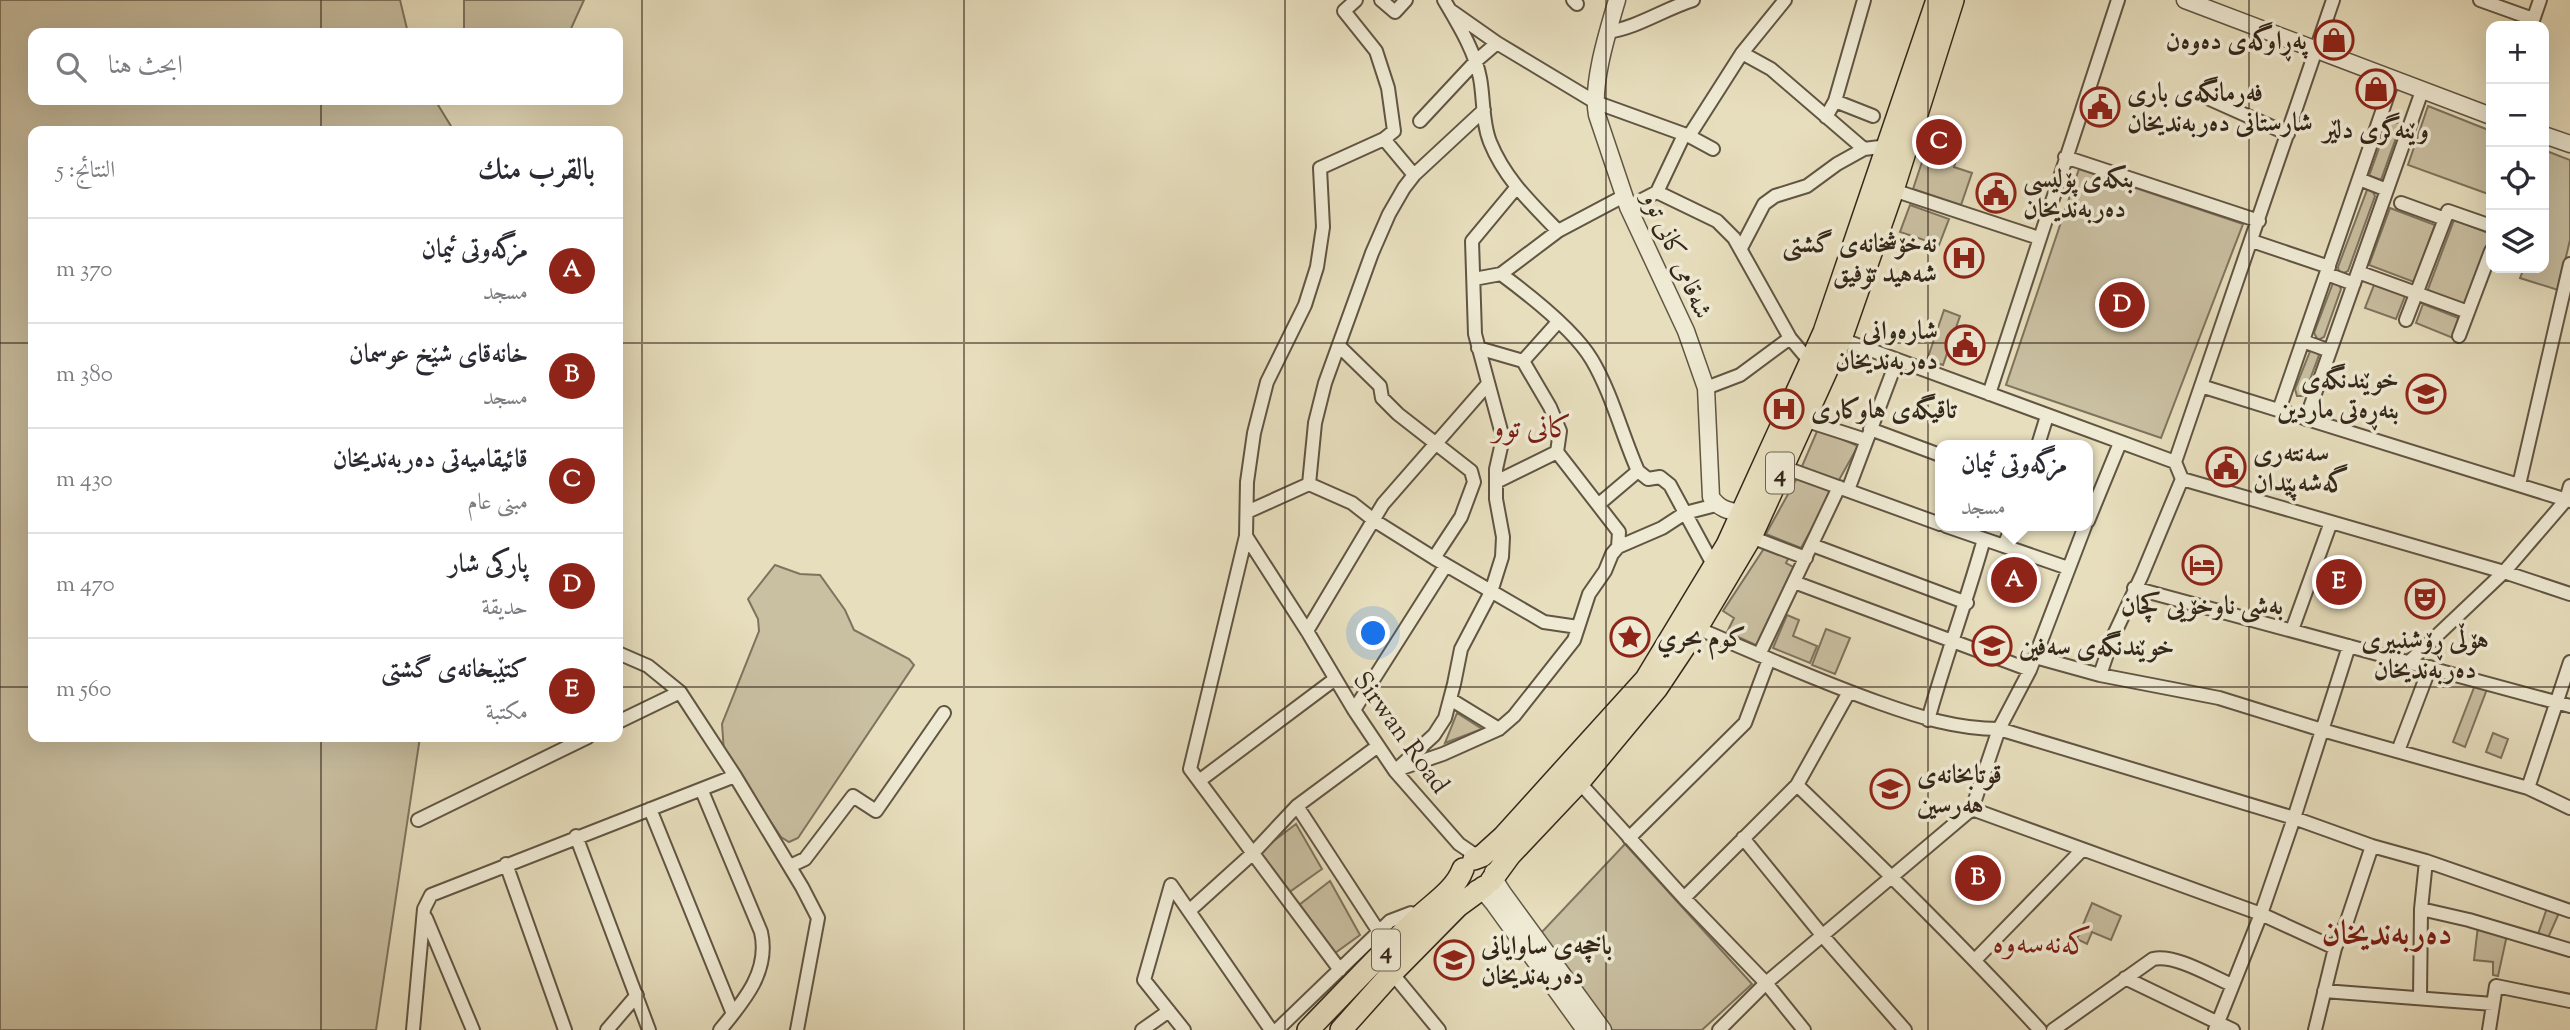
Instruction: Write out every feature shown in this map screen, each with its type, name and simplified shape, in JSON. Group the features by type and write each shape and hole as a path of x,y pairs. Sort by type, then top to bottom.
{"highway":[{"name":"4","path":"1308,1030 1419,916 1459,879 1480,874 1510,856 1579,782 1657,688 1697,628 1751,537 1804,420 1833,336 1888,146 1937,0"},
{"name":"4","path":"1345,1028 1392,973 1458,906 1503,837 1646,679 1715,568 1811,363 1833,336 1893,190 1953,0"}],"street":[{"path":"1340,970 1190,769 1246,536 1247,482 1254,433 1267,382 1306,305 1317,267 1323,227 1320,168 1384,139 1394,131 1388,88 1376,51 1344,11 1356,0"},
{"path":"1381,0 1395,12 1406,0"},
{"name":"شەقامی کانی توو","path":"1617,0 1607,32 1595,102 1626,202 1686,331 1706,388 1711,496 1716,505"},
{"path":"1607,32 1623,30 1667,4 1693,0"},
{"path":"1657,192 1686,135 1742,53 1773,11 1785,0"},
{"path":"1826,117 1835,101 1864,0"},
{"path":"1989,394 2118,0"},
{"path":"2185,0 2486,114"},
{"path":"2100,674 2112,639 2182,479 2175,462 2333,0"},
{"path":"2480,0 2530,21"},
{"path":"2532,21 2540,0"},
{"path":"1447,5 1497,43 1595,102 1686,135 1713,149"},
{"path":"1447,5 1476,61 1489,139 1516,188 1558,231"},
{"path":"1420,121 1476,61 1497,43"},
{"path":"1742,53 1771,69 1864,149"},
{"path":"2279,410 2393,80"},
{"path":"2306,419 2422,91"},
{"path":"2203,96 2288,134"},
{"path":"1835,101 1873,116"},
{"path":"1309,484 1317,413 1325,383 1376,243 1404,188 1414,175 1484,110"},
{"path":"2549,137 2570,144"},
{"path":"1384,139 1414,175"},
{"path":"1741,248 1764,204 1775,196 1807,186 1837,164 1864,149 1888,146"},
{"path":"2065,158 2259,221"},
{"path":"2359,179 2387,190"},
{"path":"1395,771 1434,736 1445,718 1461,649 1491,592 1502,557 1503,537 1496,499 1496,482 1503,438 1475,334 1472,241 1516,188"},
{"path":"1893,190 2039,238"},
{"path":"1474,279 1502,274 1558,231 1657,192 1717,221 1741,248 1790,338 1811,363"},
{"path":"2401,202 2445,219"},
{"path":"2406,320 2448,211 2486,224"},
{"path":"2252,241 2328,270 2416,293 2468,312"},
{"path":"2459,336 2486,264"},
{"path":"2519,485 2570,264"},
{"path":"1502,274 1558,323 1591,358 1605,386 1638,471 1648,479 1660,477 1670,485 1715,568"},
{"path":"1522,361 1558,323"},
{"path":"1833,336 2175,462"},
{"path":"1706,388 1740,375 1790,338"},
{"path":"2303,341 2330,351"},
{"path":"1339,346 1381,386 1382,398 1398,414 1471,471 1474,482 1461,517 1434,558"},
{"path":"1478,348 1522,361 1550,407 1560,432 1557,452 1619,532 1618,547"},
{"path":"1629,838 1745,723 1764,657 1794,582 1844,489 1897,360"},
{"path":"1307,631 1383,505 1487,385"},
{"path":"2201,386 2568,501"},
{"path":"2040,440 2047,416"},
{"path":"1804,420 1935,453"},
{"path":"2093,509 2120,443"},
{"path":"1496,482 1557,452"},
{"path":"1783,467 1935,522"},
{"path":"1599,504 1638,471"},
{"path":"2182,479 2504,572 2570,594"},
{"path":"1247,512 1309,484 1352,503 1375,521 1434,558 1544,622 1578,626"},
{"path":"2409,662 2504,572 2568,501 2570,486"},
{"path":"1395,771 1443,754 1499,729 1514,716 1574,640 1589,593 1618,547 1662,528 1685,513 1716,505 1742,513"},
{"path":"2292,630 2331,522"},
{"path":"1960,531 2068,568"},
{"path":"2004,546 2009,531"},
{"path":"1720,1030 1766,983 1972,809 1999,729 2030,670 2083,531"},
{"name":"Sirwan Road","path":"1246,536 1395,771 1459,844 1480,874"},
{"path":"1751,537 1806,558"},
{"path":"1928,720 1951,641 1967,603 1984,540"},
{"path":"1812,545 1967,603"},
{"path":"1354,710 1446,565"},
{"path":"1794,582 2030,670"},
{"path":"2134,588 2564,704"},
{"path":"1697,628 1849,692 1928,720 1976,729 1999,729 2294,818 2570,911"},
{"path":"2216,1027 2261,914 2349,646"},
{"path":"623,655 648,666 680,692 790,866 818,918 797,1030"},
{"path":"2035,657 2100,674 2219,698 2528,788 2570,808"},
{"path":"2528,788 2564,704 2570,662"},
{"path":"2398,751 2430,667"},
{"path":"1199,781 1335,679"},
{"path":"623,720 680,692"},
{"path":"1684,898 1797,785 1849,692"},
{"path":"1450,699 1499,729"},
{"path":"790,866 805,859 853,796 876,811 944,713"},
{"path":"418,820 578,742"},
{"path":"1189,911 1252,854 1297,806 1378,746"},
{"path":"413,1030 424,915 428,899 436,892 735,776"},
{"path":"1579,782 1684,898 1766,983 1804,1030"},
{"path":"1797,785 1893,877 2040,1030"},
{"path":"702,790 763,939 763,962 758,977 720,1030"},
{"path":"1297,806 1379,932"},
{"path":"650,809 733,1014"},
{"path":"1972,809 2261,914 2335,948"},
{"path":"576,836 649,1030"},
{"path":"1743,838 1822,935 1906,1030"},
{"path":"2315,1030 2335,948 2347,922 2372,846"},
{"path":"1975,960 2082,850"},
{"path":"2420,998 2421,909 2426,861"},
{"path":"506,864 565,1030"},
{"path":"1480,874 1494,904 1585,1030"},
{"path":"1480,874 1503,893 1603,1030"},
{"path":"1184,1030 1144,980 1171,885 1271,1030"},
{"path":"2421,909 2469,920 2570,950"},
{"path":"1277,1030 1390,921 1404,914 1419,916"},
{"path":"424,915 473,1030"},
{"path":"2053,1030 2146,962 2160,958 2176,961 2232,985"},
{"path":"1392,973 1439,1030"},
{"path":"2125,978 2216,1027 2233,1030"},
{"path":"2490,1030 2496,986 2570,1001"},
{"path":"2324,991 2493,1004"},
{"path":"607,1030 637,995"},
{"path":"1142,1030 1169,1011"}],"shaded area":[{"path":"0,0 400,0 407,28 28,28 28,105 438,105 451,126 28,126 28,742 419,742 376,1030 0,1030"},
{"path":"464,0 584,0 571,28 464,28"},
{"path":"2428,106 2486,129 2486,193 2408,165"},
{"path":"2389,120 2401,124 2381,180 2369,176"},
{"path":"1928,144 1958,155 1954,167 1972,173 1961,205 1913,189"},
{"path":"2549,152 2570,160 2570,240 2558,290 2520,278 2522,273 2549,273"},
{"path":"2079,169 2243,224 2161,438 2006,385"},
{"path":"2367,190 2372,190 2375,196 2348,271 2342,274 2339,273 2338,267"},
{"path":"1910,205 1949,219 1939,245 1900,232"},
{"path":"2390,208 2435,225 2414,282 2369,265"},
{"path":"2454,220 2486,232 2486,248 2465,307 2427,292"},
{"path":"2333,283 2338,283 2341,289 2324,337 2318,340 2314,333"},
{"path":"2374,285 2405,296 2396,319 2365,308"},
{"path":"2423,304 2461,319 2453,338 2416,323"},
{"path":"1944,310 1960,316 1943,365 1927,360"},
{"path":"2311,349 2319,355 2305,393 2303,396 2297,396 2295,389"},
{"path":"1818,429 1858,446 1801,548 1766,534 1797,478"},
{"path":"1765,547 1789,557 1786,563 1795,568 1758,646 1727,632 1734,618 1723,611"},
{"path":"775,565 800,574 820,575 845,610 854,630 909,659 914,665 798,838 789,842 781,837 724,752 722,724 759,631 758,619 748,599"},
{"path":"1787,615 1799,620 1793,636 1817,646 1810,663 1773,648"},
{"path":"1826,629 1850,638 1835,674 1812,665"},
{"path":"2475,685 2487,689 2465,747 2453,742"},
{"path":"1457,713 1482,729 1445,743"},
{"path":"2493,733 2508,739 2501,758 2486,752"},
{"path":"1296,824 1322,869 1288,893 1259,852"},
{"path":"1625,844 1752,984 1702,1030 1612,1030 1540,934"},
{"path":"1330,881 1360,935 1335,953 1299,905"},
{"path":"2092,903 2121,916 2111,940 2092,932 2087,944 2077,939"},
{"path":"2547,908 2559,913 2548,938 2538,934"},
{"path":"2478,926 2507,935 2498,976 2493,975 2493,962 2474,960"}],"place":[{"name":"پەڕاوگەی دەوەن","path":"2334,40"},
{"name":"وێنەگری دلێر","path":"2376,89"},
{"name":"فەرمانگەی باری شارستانی دەربەندیخان","path":"2100,107"},
{"name":"قائیقامیەتی دەربەندیخان","path":"1939,142"},
{"name":"بنکەی پۆلیسی دەربەندیخان","path":"1996,193"},
{"name":"نەخۆشخانەی گشتی شەهید تۆفیق","path":"1964,258"},
{"name":"پاركى شار","path":"2122,305"},
{"name":"شارەوانی دەربەندیخان","path":"1965,345"},
{"name":"خوێندنگەی بنەڕەتی ماردین","path":"2426,394"},
{"name":"تاقیگەی هاوکاری","path":"1784,409"},
{"name":"سەنتەری گەشەپێدان","path":"2226,467"},
{"name":"بەشی ناوخۆیی کچان","path":"2202,565"},
{"name":"مزگەوتی ئیمان","path":"2014,580"},
{"name":"کتێبخانەی گشتی","path":"2339,582"},
{"name":"هۆڵی ڕۆشنبیری دەربەندیخان","path":"2425,599"},
{"name":"کوم بحري","path":"1630,637"},
{"name":"خوێندنگەی سەفین","path":"1992,646"},
{"name":"قوتابخانەی هەرسین","path":"1890,789"},
{"name":"خانەقای شێخ عوسمان","path":"1978,878"},
{"name":"باخچەی ساوایانی دەربەندیخان","path":"1454,960"}],"district":[{"name":"کانی توو","path":"1532,427"},
{"name":"دەربەندیخان","path":"2387,932"},
{"name":"کەنەسەوە","path":"2042,943"}]}
